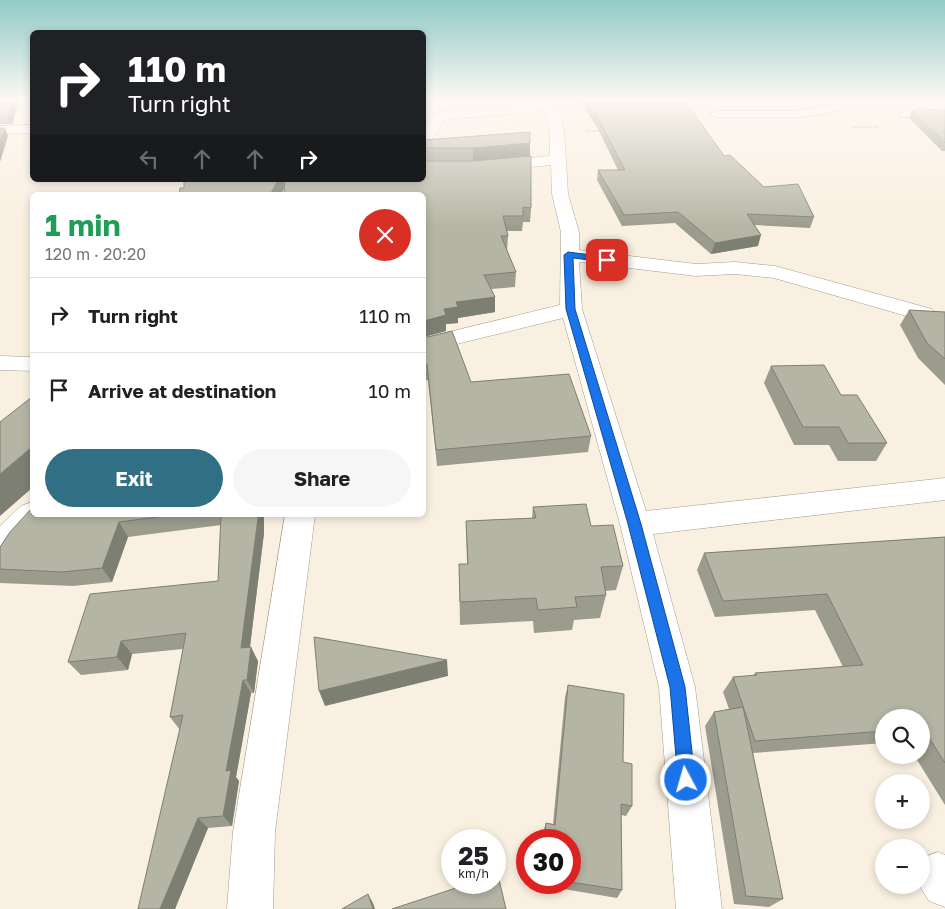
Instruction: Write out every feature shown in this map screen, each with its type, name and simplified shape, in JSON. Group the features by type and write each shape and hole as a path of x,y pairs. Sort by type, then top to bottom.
{"street":[{"path":"558,143 560,194 570,232 568,255 571,309 635,524 677,687 699,909"},
{"path":"426,168 473,168 559,160"},
{"path":"568,255 696,270 735,268 775,272 924,314"},
{"path":"426,345 571,309"},
{"path":"0,363 30,364"},
{"path":"635,524 772,507 945,489"},
{"path":"0,545 30,516"},
{"path":"250,909 254,832 300,517"}],"building":[{"path":"426,143 525,143 473,148 426,148"},
{"path":"611,143 715,143 724,156 730,155 764,187 798,184 814,217 747,214 761,235 715,243 678,212 624,215 598,170 625,170"},
{"path":"531,156 531,208 523,207 523,216 503,216 508,236 501,236 516,272 484,275 495,297 456,302 458,307 444,309 446,315 426,320 426,192 284,192 285,182 426,182 426,161 473,161"},
{"path":"184,182 277,182 272,192 179,192 180,188 184,188"},
{"path":"909,310 945,312 945,359 927,343"},
{"path":"452,331 471,382 569,374 591,436 436,450 426,364 426,338"},
{"path":"824,365 841,395 857,395 887,443 848,443 839,427 803,427 771,366"},
{"path":"30,399 30,449 0,474 0,422"},
{"path":"586,504 591,526 613,525 623,566 601,567 606,595 575,597 577,607 538,610 536,598 460,602 459,564 468,564 466,521 536,518 533,507"},
{"path":"30,510 30,517 158,517 119,522 102,568 62,572 0,569 0,547 10,532"},
{"path":"221,517 258,517 241,648 251,647 247,680 243,680 226,771 231,770 223,816 198,818 160,909 138,909 183,715 170,717 186,633 121,641 117,657 68,662 90,594 218,581"},
{"path":"945,537 945,763 930,739 930,709 875,709 875,732 755,741 733,677 757,675 755,673 863,665 827,594 723,601 704,553"},
{"path":"314,637 447,660 319,691"},
{"path":"568,685 624,694 623,762 632,764 632,806 621,804 622,890 581,884 581,829 545,829 546,823 555,825"},
{"path":"743,707 783,899 746,896 714,712"},
{"path":"441,893 502,894 506,909 392,909"},
{"path":"368,894 373,909 342,909"}],"route":[{"path":"607,260 568,255 571,309 635,524 677,687 686,780"}]}
